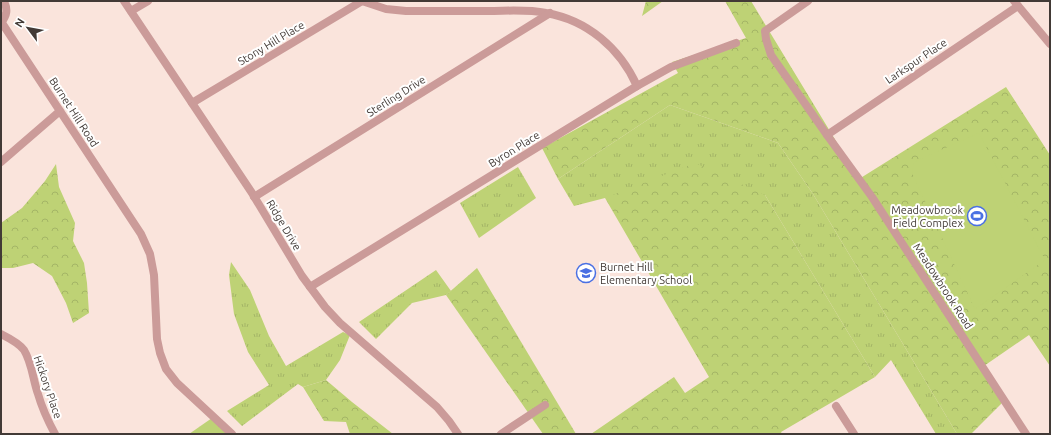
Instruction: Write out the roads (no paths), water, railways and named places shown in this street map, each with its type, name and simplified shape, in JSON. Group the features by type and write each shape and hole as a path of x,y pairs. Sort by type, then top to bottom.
{"street":[{"name":"Burnet Hill Road","path":"4,1 7,7 6,15 1,23 141,234 150,254 154,275 157,339 166,369 177,383 232,434"},
{"name":"Ridge Drive","path":"124,1 254,197 310,287 340,323 437,407 458,434"},
{"path":"131,11 148,1"},
{"path":"362,1 386,9 406,11 533,11 570,20 582,25 603,40 621,58 637,86"},
{"name":"Stony Hill Place","path":"192,103 362,1"},
{"name":"Meadowbrook Road","path":"808,1 765,31 771,55 872,197 1026,434"},
{"path":"1016,3 1050,44"},
{"name":"Larkspur Place","path":"827,135 1016,3"},
{"name":"Sterling Drive","path":"254,197 550,14"},
{"name":"Byron Place","path":"310,287 637,86 671,67 736,43"},
{"path":"1,162 60,111"},
{"name":"Hickory Place","path":"1,334 16,342 23,350 29,362 47,419 55,434"},
{"path":"501,434 545,405"},
{"path":"836,406 854,434"}],"place":[{"name":"Meadowbrook Field Complex","path":"977,216"},
{"name":"Burnet Hill Elementary School","path":"586,273"}]}
